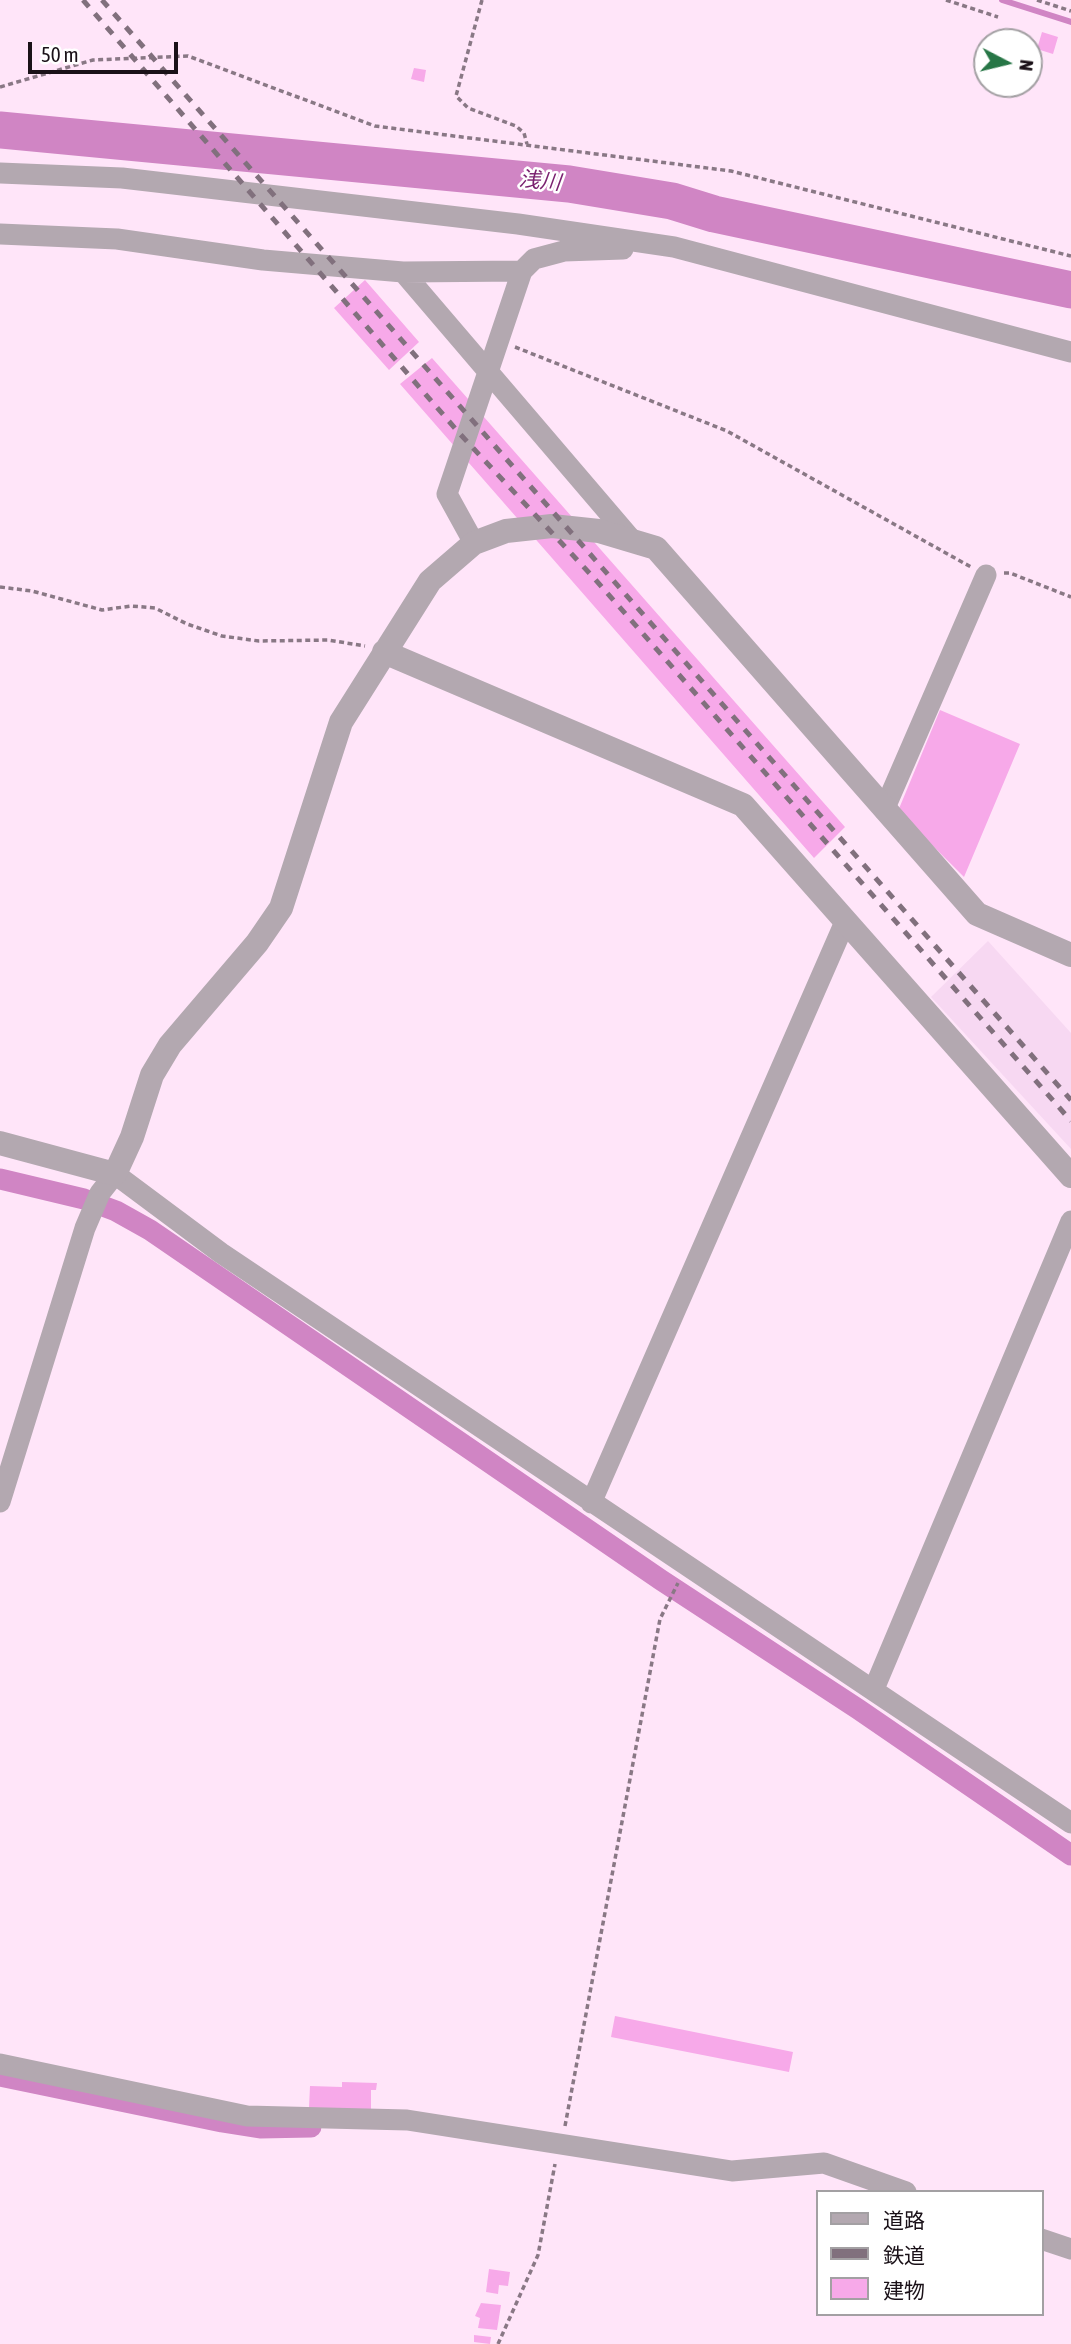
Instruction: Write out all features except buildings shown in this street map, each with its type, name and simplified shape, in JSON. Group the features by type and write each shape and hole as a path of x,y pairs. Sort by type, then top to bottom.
{"street":[{"path":"0,173 122,178 518,223 674,247 1071,352"},
{"path":"0,234 117,239 263,260 403,272 522,271"},
{"path":"474,543 447,494 522,271 534,259 564,251 674,247"},
{"path":"403,272 632,540"},
{"path":"0,1502 40,1377 58,1309 91,1216 132,1136 152,1075 170,1045 257,943 281,908 341,722 430,581 474,543 506,531 552,526 599,531 656,548 977,914 1071,955"},
{"path":"884,810 986,575"},
{"path":"384,652 743,805 1071,1176"},
{"path":"591,1503 845,922"},
{"path":"0,1143 107,1184 221,1253 1071,1823"},
{"path":"874,1689 1071,1222"},
{"path":"0,2064 247,2116 407,2120 732,2171 824,2162 901,2190"},
{"path":"1043,2240 1071,2249"}],"path":[{"path":"482,0 456,96 468,108 516,126 524,133 527,144"},
{"path":"946,0 998,17"},
{"path":"1037,0 1071,11"},
{"path":"0,87 93,60 188,56 375,126 731,172 1071,256"},
{"path":"500,341 727,431 986,575 1010,573 1071,597"},
{"path":"0,587 32,591 103,610 131,606 155,608 187,624 222,636 259,641 356,643 384,652"},
{"path":"498,2344 538,2255 552,2173 562,2144 660,1619 681,1578"}],"shaded area":[{"path":"988,941 1071,1033 1071,1149 931,997"}],"waterway":[{"path":"1002,0 1071,22"},
{"name":"浅川","path":"0,130 569,184 672,201 714,214 1071,290"},
{"path":"0,1179 84,1199 116,1211 150,1230 661,1580 858,1709 1071,1855"},
{"path":"0,2076 222,2122 260,2128 311,2127"}],"railway":[{"path":"83,0 460,434 594,578 1071,1121"},
{"path":"102,0 1071,1100"}]}
